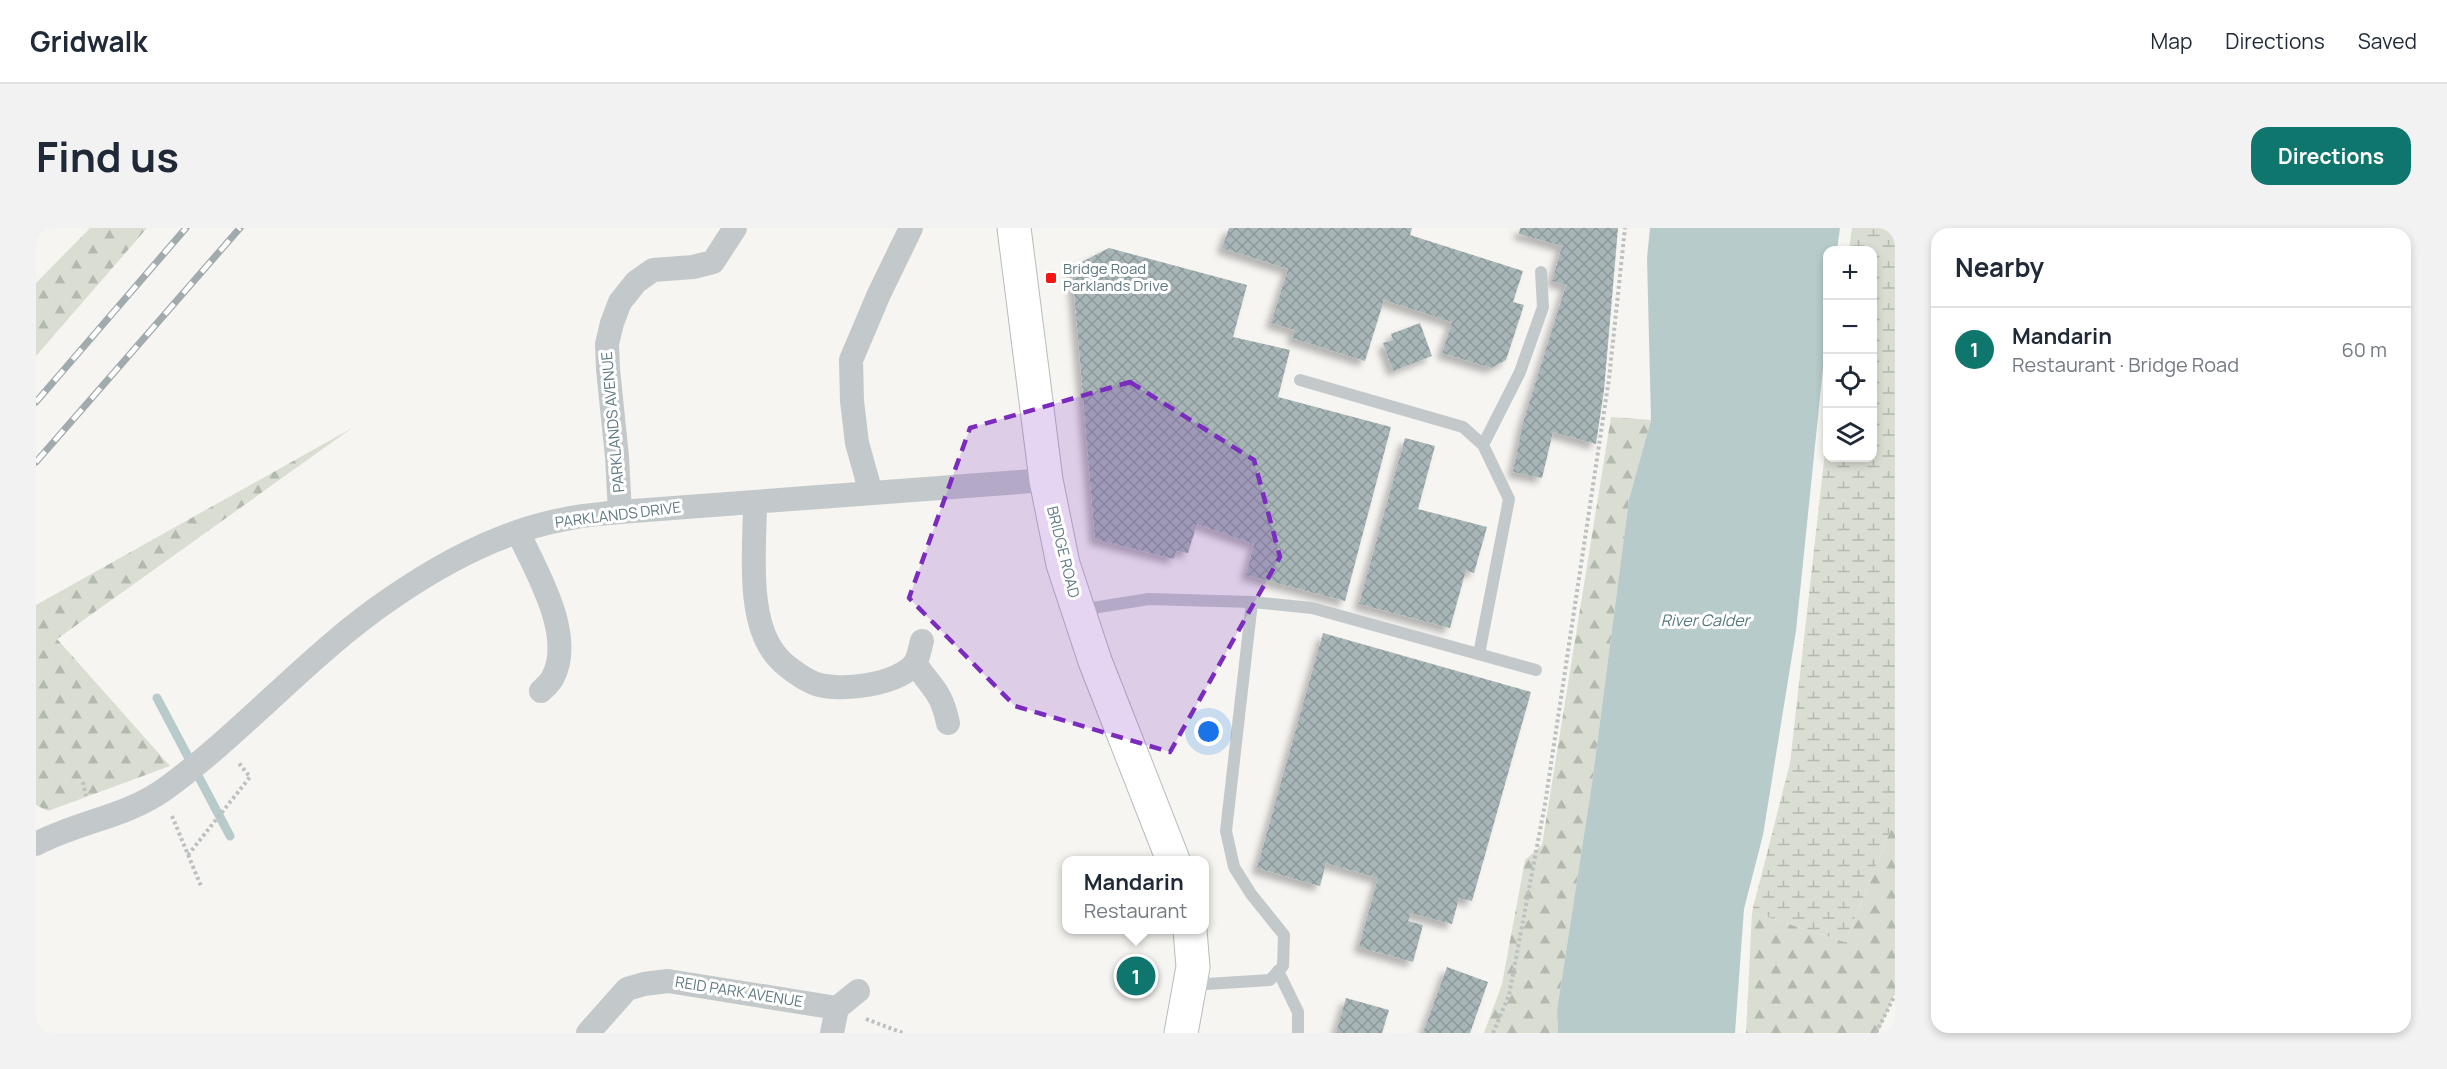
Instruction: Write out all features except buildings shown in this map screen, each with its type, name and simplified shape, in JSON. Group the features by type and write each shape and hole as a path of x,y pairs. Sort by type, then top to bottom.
{"highway":[{"name":"BRIDGE ROAD","path":"1014,228 1046,480 1063,564 1095,661 1171,856"},
{"path":"1182,1033 1193,968 1190,934"}],"street":[{"name":"PARKLANDS AVENUE","path":"620,512 607,344 620,302 636,282 653,270 693,267 713,262 735,228"},
{"path":"871,493 857,443 852,401 851,360 879,294 911,228"},
{"name":"PARKLANDS DRIVE","path":"36,844 53,835 129,809 163,790 225,742 341,637 393,597 466,554 519,532 565,519 620,512 1046,480"},
{"path":"755,502 756,604 764,632 775,655 794,671 816,684 840,688 865,687 893,678 918,652 944,703 948,723"},
{"path":"519,532 548,598 560,637 559,658 553,678 541,691"},
{"name":"REID PARK AVENUE","path":"588,1033 627,989 668,981 837,1008"},
{"path":"832,1033 837,1008 858,992"}],"lane":[{"path":"1483,445 1520,372 1543,307 1541,272"},
{"path":"1300,380 1463,427 1483,445 1509,499 1479,654"},
{"path":"1078,610 1149,599 1252,602 1312,608 1536,670"},
{"path":"1190,986 1270,980 1283,966 1284,935 1251,894 1234,867 1226,831 1252,602"},
{"path":"1278,971 1298,1012 1298,1033"}],"path":[{"path":"1493,1033 1509,995 1545,804 1609,379 1625,228"},
{"path":"188,855 250,777 225,742"},
{"path":"163,790 201,886"},
{"path":"1876,1033 1895,995"},
{"path":"837,1008 903,1033"}],"highlighted area":[{"path":"1130,382 1254,460 1280,557 1170,752 1015,706 909,598 970,428"}],"green space":[{"path":"90,228 147,228 36,356 36,283"},
{"path":"1852,228 1895,228 1895,819 1845,942 1752,912 1790,763 1824,462 1877,462 1877,246 1850,246"},
{"path":"1611,417 1651,420 1629,499 1592,783 1557,1010 1558,1033 1484,1033 1502,984 1525,860 1542,845"},
{"path":"352,428 57,639 170,766 48,811 36,805 36,605"},
{"path":"1895,819 1895,993 1878,1033 1746,1033 1752,912 1845,942"}],"water":[{"name":"River Calder","path":"1650,228 1840,228 1838,246 1823,246 1823,368 1796,631 1763,835 1744,909 1735,1033 1558,1033 1557,1010 1592,783 1629,499 1651,420 1647,258"}],"waterway":[{"path":"157,698 230,836"}],"railway":[{"path":"36,402 186,228"},
{"path":"36,462 240,228"}],"place":[{"name":"Bridge Road Parklands Drive","path":"1051,278"},
{"name":"Mandarin","path":"1136,976"}]}
